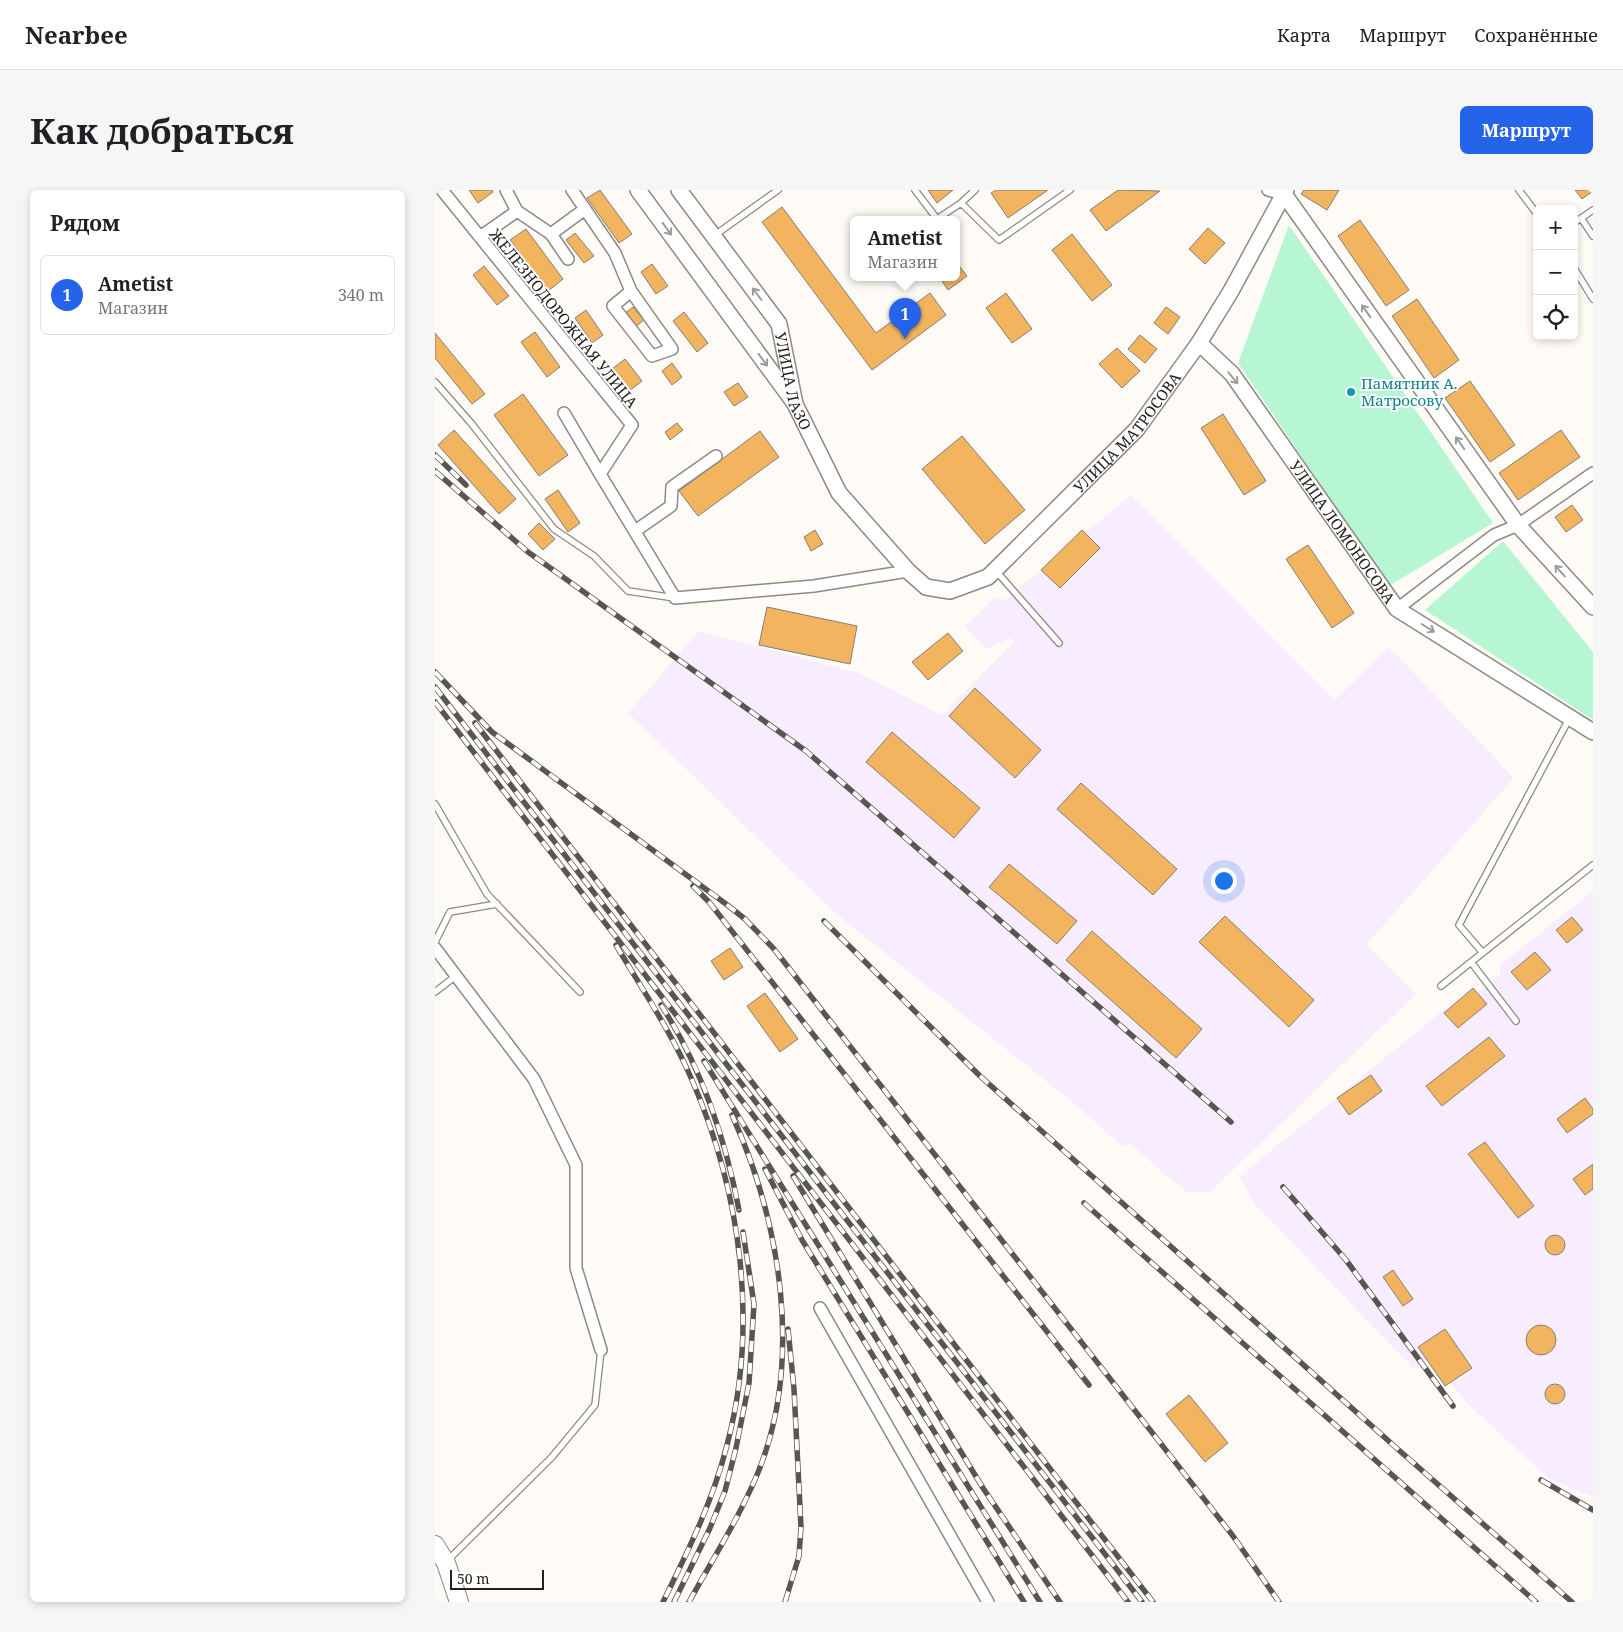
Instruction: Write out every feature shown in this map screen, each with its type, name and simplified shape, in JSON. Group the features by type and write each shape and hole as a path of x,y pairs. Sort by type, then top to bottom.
{"main road":[{"path":"435,1545 446,1563 459,1602"}],"street":[{"path":"506,190 517,211 551,234 568,259"},
{"path":"572,190 615,254 631,291 672,349 652,356 613,306 631,291"},
{"path":"638,190 795,404"},
{"name":"УЛИЦА ЛАЗО","path":"679,190 779,324 795,404 839,493 908,571"},
{"path":"1268,190 1285,192 1518,525 1593,607"},
{"name":"УЛИЦА МАТРОСОВА","path":"908,571 926,587 950,591 988,577 1137,429 1199,344 1231,291 1285,192"},
{"name":"ЖЕЛЕЗНОДОРОЖНАЯ УЛИЦА","path":"440,193 480,237 632,425 601,474"},
{"path":"551,234 585,209"},
{"path":"480,237 517,211"},
{"name":"УЛИЦА ЛОМОНОСОВА","path":"1199,344 1232,374 1397,609 1593,732"},
{"path":"564,413 675,598 814,586 908,571"},
{"path":"635,531 671,506 673,487 716,456"},
{"path":"1397,609 1493,534 1518,525 1593,473"},
{"path":"435,948 535,1079 576,1165 576,1268 601,1350"},
{"path":"820,1308 988,1602"}],"lane":[{"path":"713,236 778,190"},
{"path":"915,190 935,216"},
{"path":"942,216 961,203 975,190"},
{"path":"961,203 999,240 1070,190"},
{"path":"1519,190 1533,209"},
{"path":"1578,220 1593,210"},
{"path":"1581,218 1593,236"},
{"path":"1578,275 1593,299"},
{"path":"435,382 471,423 554,529 594,556 627,591 675,598"},
{"path":"995,570 1059,642"},
{"path":"1483,953 1459,925 1570,717"},
{"path":"435,804 487,894 580,992"},
{"path":"1441,986 1593,865"},
{"path":"435,942 450,912 497,904"},
{"path":"1471,962 1517,1022"},
{"path":"435,992 457,975"},
{"path":"446,1563 552,1457 595,1405 601,1350"}],"shaded area":[{"path":"1131,495 1335,700 1389,647 1514,778 1367,944 1416,994 1210,1192 1186,1192 1128,1142 1123,1147 1076,1105 835,913 628,713 699,631 859,673 942,715 1014,642 1010,638 986,649 965,626 995,598 1005,600"},
{"path":"1593,891 1593,1497 1548,1478 1467,1403 1429,1358 1413,1368 1255,1204 1239,1177 1446,1008 1453,1012 1500,975 1500,965"}],"green space":[{"path":"1289,225 1493,523 1389,586 1238,363"},
{"path":"1503,541 1593,652 1593,720 1425,610"}],"building":[{"path":"469,190 492,190 493,192 478,203"},
{"path":"600,190 632,234 619,243 587,198"},
{"path":"928,190 953,190 937,203"},
{"path":"996,190 1048,190 1008,218 991,193"},
{"path":"1118,190 1160,191 1106,231 1090,210"},
{"path":"1304,190 1339,190 1327,210 1301,194"},
{"path":"1575,190 1593,190 1593,191 1582,199"},
{"path":"782,207 876,333 930,293 946,315 872,370 762,222"},
{"path":"1360,220 1409,290 1386,306 1338,236"},
{"path":"1208,228 1225,243 1205,264 1189,249"},
{"path":"526,229 563,279 548,291 510,240"},
{"path":"575,233 594,256 584,263 566,240"},
{"path":"1072,234 1112,285 1092,301 1052,250"},
{"path":"652,264 668,286 656,294 641,272"},
{"path":"484,266 509,296 497,305 473,275"},
{"path":"960,267 967,276 948,290 942,281 960,281"},
{"path":"1006,293 1032,329 1012,343 986,308"},
{"path":"1417,299 1459,360 1434,378 1392,316"},
{"path":"633,307 644,320 635,327 624,314"},
{"path":"1166,307 1180,317 1168,334 1154,323"},
{"path":"586,310 603,335 592,343 575,318"},
{"path":"684,312 708,343 697,352 673,321"},
{"path":"535,332 560,367 547,377 521,342"},
{"path":"435,333 485,394 472,404 435,358"},
{"path":"1140,335 1157,349 1145,363 1128,349"},
{"path":"1117,348 1140,371 1122,388 1099,364"},
{"path":"625,359 642,381 629,391 612,369"},
{"path":"672,363 682,377 672,385 662,371"},
{"path":"1470,381 1515,445 1490,462 1445,398"},
{"path":"738,383 748,397 734,406 724,392"},
{"path":"523,394 568,455 539,476 494,415"},
{"path":"1223,414 1266,481 1244,495 1201,428"},
{"path":"677,423 683,430 670,440 665,432"},
{"path":"454,430 516,499 499,514 438,445"},
{"path":"1561,430 1580,457 1518,500 1499,473"},
{"path":"760,431 779,457 698,516 679,491"},
{"path":"962,436 1025,510 985,544 922,469"},
{"path":"558,490 580,523 568,532 545,499"},
{"path":"1572,505 1583,520 1566,532 1555,517"},
{"path":"539,523 555,539 543,550 528,534"},
{"path":"815,530 823,544 811,551 804,537"},
{"path":"1082,530 1100,548 1060,588 1041,570"},
{"path":"1308,545 1354,613 1332,628 1286,559"},
{"path":"767,607 857,626 850,664 759,645"},
{"path":"948,633 963,651 928,680 912,662"},
{"path":"975,688 1041,750 1015,778 949,716"},
{"path":"892,732 980,808 954,838 866,762"},
{"path":"1081,783 1177,869 1153,895 1057,809"},
{"path":"1009,864 1077,921 1057,944 989,887"},
{"path":"1225,916 1314,1000 1289,1027 1199,942"},
{"path":"1572,917 1583,930 1567,943 1556,930"},
{"path":"1092,931 1202,1029 1176,1058 1066,960"},
{"path":"730,948 743,967 724,980 711,961"},
{"path":"1535,952 1551,970 1527,990 1511,972"},
{"path":"1473,988 1487,1004 1458,1028 1444,1013"},
{"path":"765,993 798,1039 780,1052 747,1006"},
{"path":"1489,1037 1505,1056 1442,1106 1426,1086"},
{"path":"1371,1075 1382,1091 1349,1115 1337,1098"},
{"path":"1585,1098 1593,1109 1593,1114 1567,1133 1557,1119"},
{"path":"1485,1142 1534,1206 1518,1218 1468,1154"},
{"path":"1593,1164 1593,1189 1585,1195 1573,1179"},
{"path":"1555,1235 1562,1238 1565,1245 1562,1252 1555,1255 1548,1252 1545,1245 1548,1238"},
{"path":"1393,1270 1413,1299 1403,1306 1383,1277"},
{"path":"1541,1325 1552,1329 1556,1340 1552,1351 1541,1355 1530,1351 1526,1340 1530,1329"},
{"path":"1445,1329 1472,1368 1445,1386 1418,1347"},
{"path":"1555,1384 1562,1387 1565,1394 1562,1401 1555,1404 1548,1401 1545,1394 1548,1387"},
{"path":"1189,1395 1228,1443 1205,1462 1166,1414"}],"railway":[{"path":"435,455 466,485"},
{"path":"435,471 528,552 806,751 1231,1122"},
{"path":"435,672 492,732 726,904 745,919 774,949 1233,1536 1279,1602"},
{"path":"435,687 1142,1602"},
{"path":"435,702 1128,1602"},
{"path":"475,723 1153,1602"},
{"path":"693,886 709,902 1089,1385"},
{"path":"824,921 980,1076 1572,1602"},
{"path":"616,945 666,1028 692,1080 709,1123 723,1168 740,1260 743,1307 742,1353 737,1399 727,1445 707,1506 691,1545 663,1602"},
{"path":"661,1005 689,1053 710,1104 727,1156 739,1210"},
{"path":"704,1061 1040,1602"},
{"path":"689,1602 750,1492 771,1432 780,1386 783,1340 781,1293 774,1247 763,1201 749,1157 732,1115"},
{"path":"765,1169 802,1240 1024,1602"},
{"path":"793,1176 983,1488 1060,1602"},
{"path":"1283,1187 1346,1260 1453,1406"},
{"path":"1084,1203 1536,1602"},
{"path":"674,1602 710,1528 725,1491 749,1383 754,1304 743,1232"},
{"path":"785,1602 799,1556 801,1527 794,1389 788,1329"},
{"path":"1541,1480 1593,1510"}],"place":[{"name":"Ametist","path":"905,339"},
{"name":"Памятник А. Матросову","path":"1351,392"}]}
